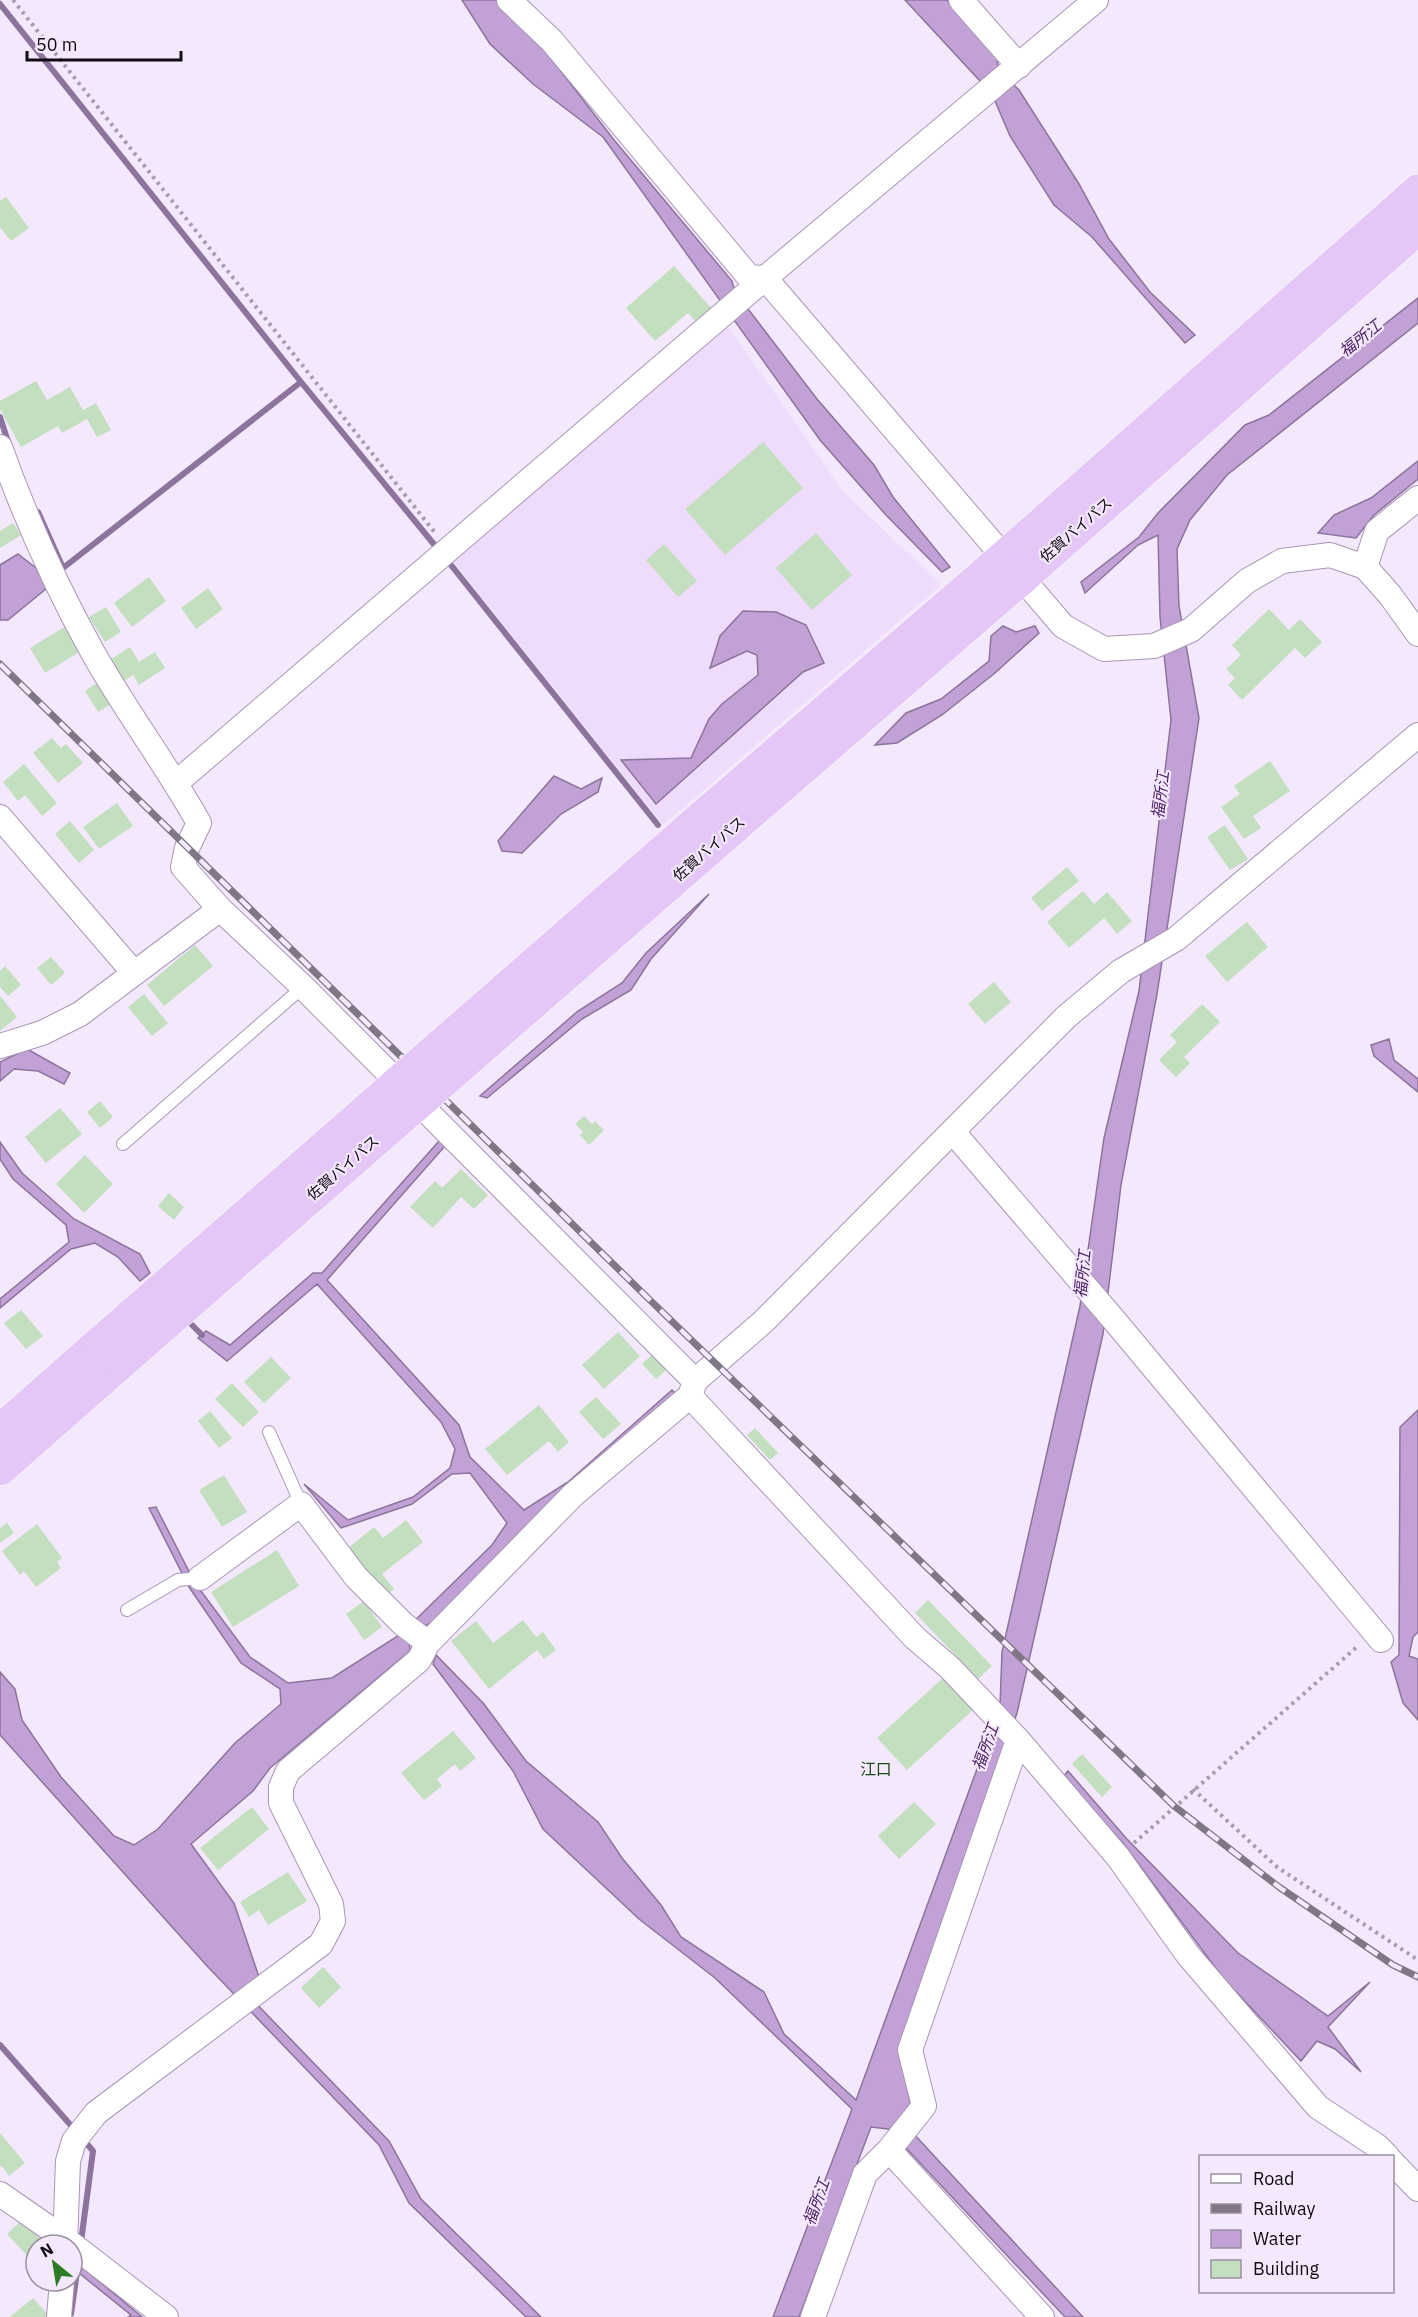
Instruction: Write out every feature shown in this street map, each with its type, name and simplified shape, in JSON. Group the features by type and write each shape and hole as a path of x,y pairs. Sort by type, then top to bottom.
{"highway":[{"name":"佐賀バイパス","path":"1013,567 1418,191"},
{"name":"佐賀バイパス","path":"0,1469 109,1354 1013,567 1418,228"},
{"name":"佐賀バイパス","path":"0,1431 109,1354"}],"street":[{"path":"509,0 552,41 749,277 765,279 1064,626 1104,649 1154,646 1191,630 1247,581 1282,561 1330,555 1365,567 1390,595 1418,634"},
{"path":"961,0 1014,70"},
{"path":"176,783 746,295 1096,0"},
{"path":"0,447 44,557 93,652 199,823 187,848 183,867 220,909 303,987 693,1389 915,1638 950,1668 1018,1740 1118,1857 1188,1954 1318,2107 1377,2146 1385,2155"},
{"path":"1365,567 1377,531 1418,498"},
{"path":"65,2233 68,2161 79,2135 96,2113 247,2002 321,1944 333,1921 331,1904 281,1803 280,1786 288,1771 573,1495 693,1389 764,1321 1066,1017 1121,971 1176,939 1418,735"},
{"path":"0,817 134,974"},
{"path":"0,1046 42,1033 80,1014 220,909"},
{"path":"953,1132 1114,1320 1381,1640"},
{"path":"189,1579 302,1504 356,1577 419,1643"},
{"path":"813,2317 865,2175 889,2150 924,2106 910,2050 1018,1740"},
{"path":"889,2150 1042,2317"},
{"path":"1394,2164 1418,2189"},
{"path":"0,2194 53,2233"},
{"path":"84,2254 166,2317"},
{"path":"59,2317 61,2293"}],"lane":[{"path":"123,1144 303,987"},
{"path":"269,1432 302,1504"},
{"path":"127,1610 189,1579"}],"path":[{"path":"13,0 448,549"},
{"path":"1118,1857 1358,1646 1381,1640"},
{"path":"1193,1790 1277,1868 1418,1960"}],"shaded area":[{"path":"728,326 842,490 941,585 663,825 451,558"}],"water":[{"path":"462,0 496,0 547,53 614,140 732,281 735,292 817,399 874,465 893,497 950,567 942,572 886,515 820,440 603,137 533,84 490,44"},
{"path":"905,0 947,0 997,55 998,69 1019,90 1079,184 1109,239 1150,292 1195,335 1185,343 1092,237 1054,205 1010,136 992,94"},
{"path":"1418,298 1418,323 1227,475 1190,520 1177,549 1179,606 1199,718 1157,994 1121,1185 1103,1334 1017,1713 899,2050 911,2107 900,2119 1083,2317 1065,2317 888,2129 871,2127 799,2317 773,2317 852,2109 715,1978 639,1919 543,1829 513,1771 433,1664 436,1655 484,1704 526,1761 598,1822 622,1858 661,1905 681,1937 764,1992 784,2034 856,2100 1000,1706 1002,1652 1080,1306 1104,1138 1139,991 1171,720 1160,617 1158,535 1138,545 1085,593 1081,582 1139,537 1158,513 1245,425 1269,415"},
{"path":"1418,461 1418,479 1374,515 1356,538 1318,533 1334,515 1371,498"},
{"path":"18,554 36,568 47,588 8,620 0,620 0,565"},
{"path":"743,611 776,612 806,625 824,663 803,672 656,804 621,760 691,758 709,719 722,704 758,675 757,655 747,651 710,668 720,636"},
{"path":"1003,626 1016,632 1035,626 1039,633 995,673 942,715 897,743 875,745 906,713 941,699 989,661 991,636"},
{"path":"554,776 581,789 602,778 598,792 561,814 522,853 502,851 498,841"},
{"path":"709,894 651,959 631,990 582,1019 487,1098 480,1096 578,1011 622,983 646,953"},
{"path":"1389,1039 1394,1060 1418,1079 1418,1092 1374,1056 1371,1045"},
{"path":"27,1049 70,1073 64,1084 38,1071 14,1069 0,1081 0,1062"},
{"path":"440,1140 445,1146 327,1280 459,1425 470,1457 524,1510 568,1482 672,1390 677,1395 443,1617 418,1629 409,1639 410,1651 270,1768 253,1791 191,1844 234,1903 259,1977 244,1991 389,2141 421,2199 541,2317 526,2317 409,2203 379,2145 208,1967 0,1735 0,1672 15,1689 22,1720 61,1777 114,1836 134,1845 158,1829 235,1743 281,1704 280,1689 241,1663 189,1587 149,1508 156,1507 195,1583 250,1657 288,1683 332,1678 401,1634 492,1545 507,1523 470,1473 452,1474 412,1504 341,1528 304,1484 348,1520 413,1497 450,1468 455,1449 441,1422 317,1284 227,1361 198,1338 206,1331 230,1345 313,1273 322,1273"},
{"path":"0,1142 22,1173 74,1219 140,1254 150,1273 140,1281 118,1257 95,1243 71,1249 0,1308 0,1299 69,1242 66,1225 13,1179 0,1159"},
{"path":"1418,1410 1418,1632 1413,1637 1409,1656 1418,1659 1418,1720 1403,1703 1391,1662 1399,1655 1400,1427"},
{"path":"1068,1771 1126,1838 1238,1953 1328,2016 1370,1982 1328,2027 1361,2072 1335,2049 1317,2041 1301,2061 1223,1978 1123,1843 1062,1778"},
{"path":"84,2269 142,2317 128,2317 131,2315 84,2277"}],"building":[{"path":"6,197 29,228 11,241 0,227 0,201"},
{"path":"674,266 712,309 696,322 688,313 655,341 626,308"},
{"path":"36,381 47,400 70,387 83,410 96,403 111,430 97,437 87,419 62,433 58,426 21,447 0,409 0,401"},
{"path":"763,442 803,488 725,555 685,509"},
{"path":"13,523 21,535 0,548 0,531"},
{"path":"816,533 852,575 812,610 776,568"},
{"path":"664,544 697,581 678,597 646,560"},
{"path":"149,577 166,601 132,627 114,603"},
{"path":"208,588 223,609 196,629 181,608"},
{"path":"106,607 121,632 105,642 89,617"},
{"path":"1269,609 1289,630 1300,619 1322,642 1305,658 1295,648 1242,700 1228,685 1235,678 1226,669 1241,655 1232,645"},
{"path":"66,626 81,651 45,673 30,648"},
{"path":"130,647 139,662 155,652 165,668 139,685 133,675 124,681 110,660"},
{"path":"101,680 115,702 98,712 85,691"},
{"path":"52,738 61,748 66,744 83,763 58,783 33,753"},
{"path":"1270,761 1290,791 1253,816 1261,828 1244,839 1221,807 1240,794 1234,786"},
{"path":"24,764 57,803 42,816 25,795 18,801 3,782"},
{"path":"117,803 133,826 99,849 83,827"},
{"path":"70,821 94,850 79,863 55,834"},
{"path":"1225,825 1248,859 1230,870 1207,837"},
{"path":"1067,867 1079,881 1042,911 1031,898"},
{"path":"1083,891 1094,904 1107,892 1132,921 1117,934 1104,918 1069,948 1047,922"},
{"path":"1247,922 1268,947 1227,982 1205,956"},
{"path":"195,945 213,966 164,1006 147,985"},
{"path":"51,957 65,973 51,985 37,968"},
{"path":"5,966 21,985 8,996 0,987 0,971"},
{"path":"994,982 1011,1002 985,1024 968,1004"},
{"path":"144,994 168,1023 152,1036 128,1007"},
{"path":"0,996 17,1017 0,1031"},
{"path":"1202,1004 1220,1022 1184,1057 1190,1063 1176,1077 1159,1060 1177,1042 1170,1035"},
{"path":"100,1101 113,1117 100,1128 87,1112"},
{"path":"60,1108 82,1134 46,1163 25,1137"},
{"path":"584,1116 592,1124 595,1121 604,1130 589,1145 580,1135 583,1132 575,1124"},
{"path":"85,1155 113,1184 84,1213 56,1184"},
{"path":"461,1169 488,1195 474,1209 461,1197 433,1228 410,1207 435,1181 442,1188"},
{"path":"169,1193 184,1207 174,1220 158,1206"},
{"path":"21,1310 43,1336 26,1349 4,1323"},
{"path":"618,1332 640,1356 604,1389 582,1365"},
{"path":"652,1355 666,1370 656,1379 642,1364"},
{"path":"271,1357 291,1378 264,1403 244,1382"},
{"path":"232,1383 259,1412 243,1427 215,1399"},
{"path":"596,1397 621,1424 603,1439 579,1412"},
{"path":"539,1405 569,1442 558,1452 549,1441 507,1475 485,1449"},
{"path":"210,1411 232,1438 219,1448 198,1421"},
{"path":"755,1428 778,1453 770,1460 747,1435"},
{"path":"224,1475 247,1512 222,1527 199,1490"},
{"path":"406,1520 423,1542 382,1574 394,1589 384,1597 347,1549 374,1527 383,1538"},
{"path":"7,1523 14,1533 0,1543 0,1528"},
{"path":"37,1524 62,1558 57,1562 61,1568 36,1587 24,1571 20,1575 2,1551"},
{"path":"277,1550 299,1586 233,1627 211,1592"},
{"path":"928,1600 992,1666 978,1679 915,1613"},
{"path":"364,1601 382,1627 364,1640 346,1614"},
{"path":"523,1620 536,1637 543,1632 556,1650 544,1659 537,1650 489,1689 451,1641 476,1621 493,1643"},
{"path":"944,1677 974,1709 907,1770 877,1738"},
{"path":"453,1731 476,1758 460,1771 455,1764 437,1779 442,1786 424,1800 401,1773"},
{"path":"1082,1754 1112,1787 1102,1797 1072,1764"},
{"path":"914,1802 936,1824 899,1859 878,1836"},
{"path":"252,1807 269,1829 218,1870 200,1848"},
{"path":"288,1872 307,1901 268,1925 259,1910 249,1917 240,1902"},
{"path":"323,1967 341,1987 319,2008 301,1988"},
{"path":"0,2133 25,2163 9,2176 2,2166 0,2167"},
{"path":"23,2219 35,2233 24,2233 24,2252 7,2234"},
{"path":"33,2298 50,2317 10,2317"}],"waterway":[{"path":"0,4 301,382 437,548"},
{"path":"38,512 63,568 301,382"},
{"path":"0,417 9,445"},
{"path":"451,565 658,825"},
{"path":"185,1318 202,1335"},
{"path":"0,2045 75,2130"},
{"path":"82,2138 93,2151 82,2233"},
{"path":"71,2314 74,2293"}],"railway":[{"path":"0,664 654,1304 1174,1806 1279,1887 1393,1965 1418,1977"}],"district":[{"name":"江口","path":"876,1769"}],"water label":[{"name":"福所江","path":"1360,338"},
{"name":"福所江","path":"1160,795"},
{"name":"福所江","path":"1082,1274"},
{"name":"福所江","path":"985,1747"},
{"name":"福所江","path":"816,2202"}]}
